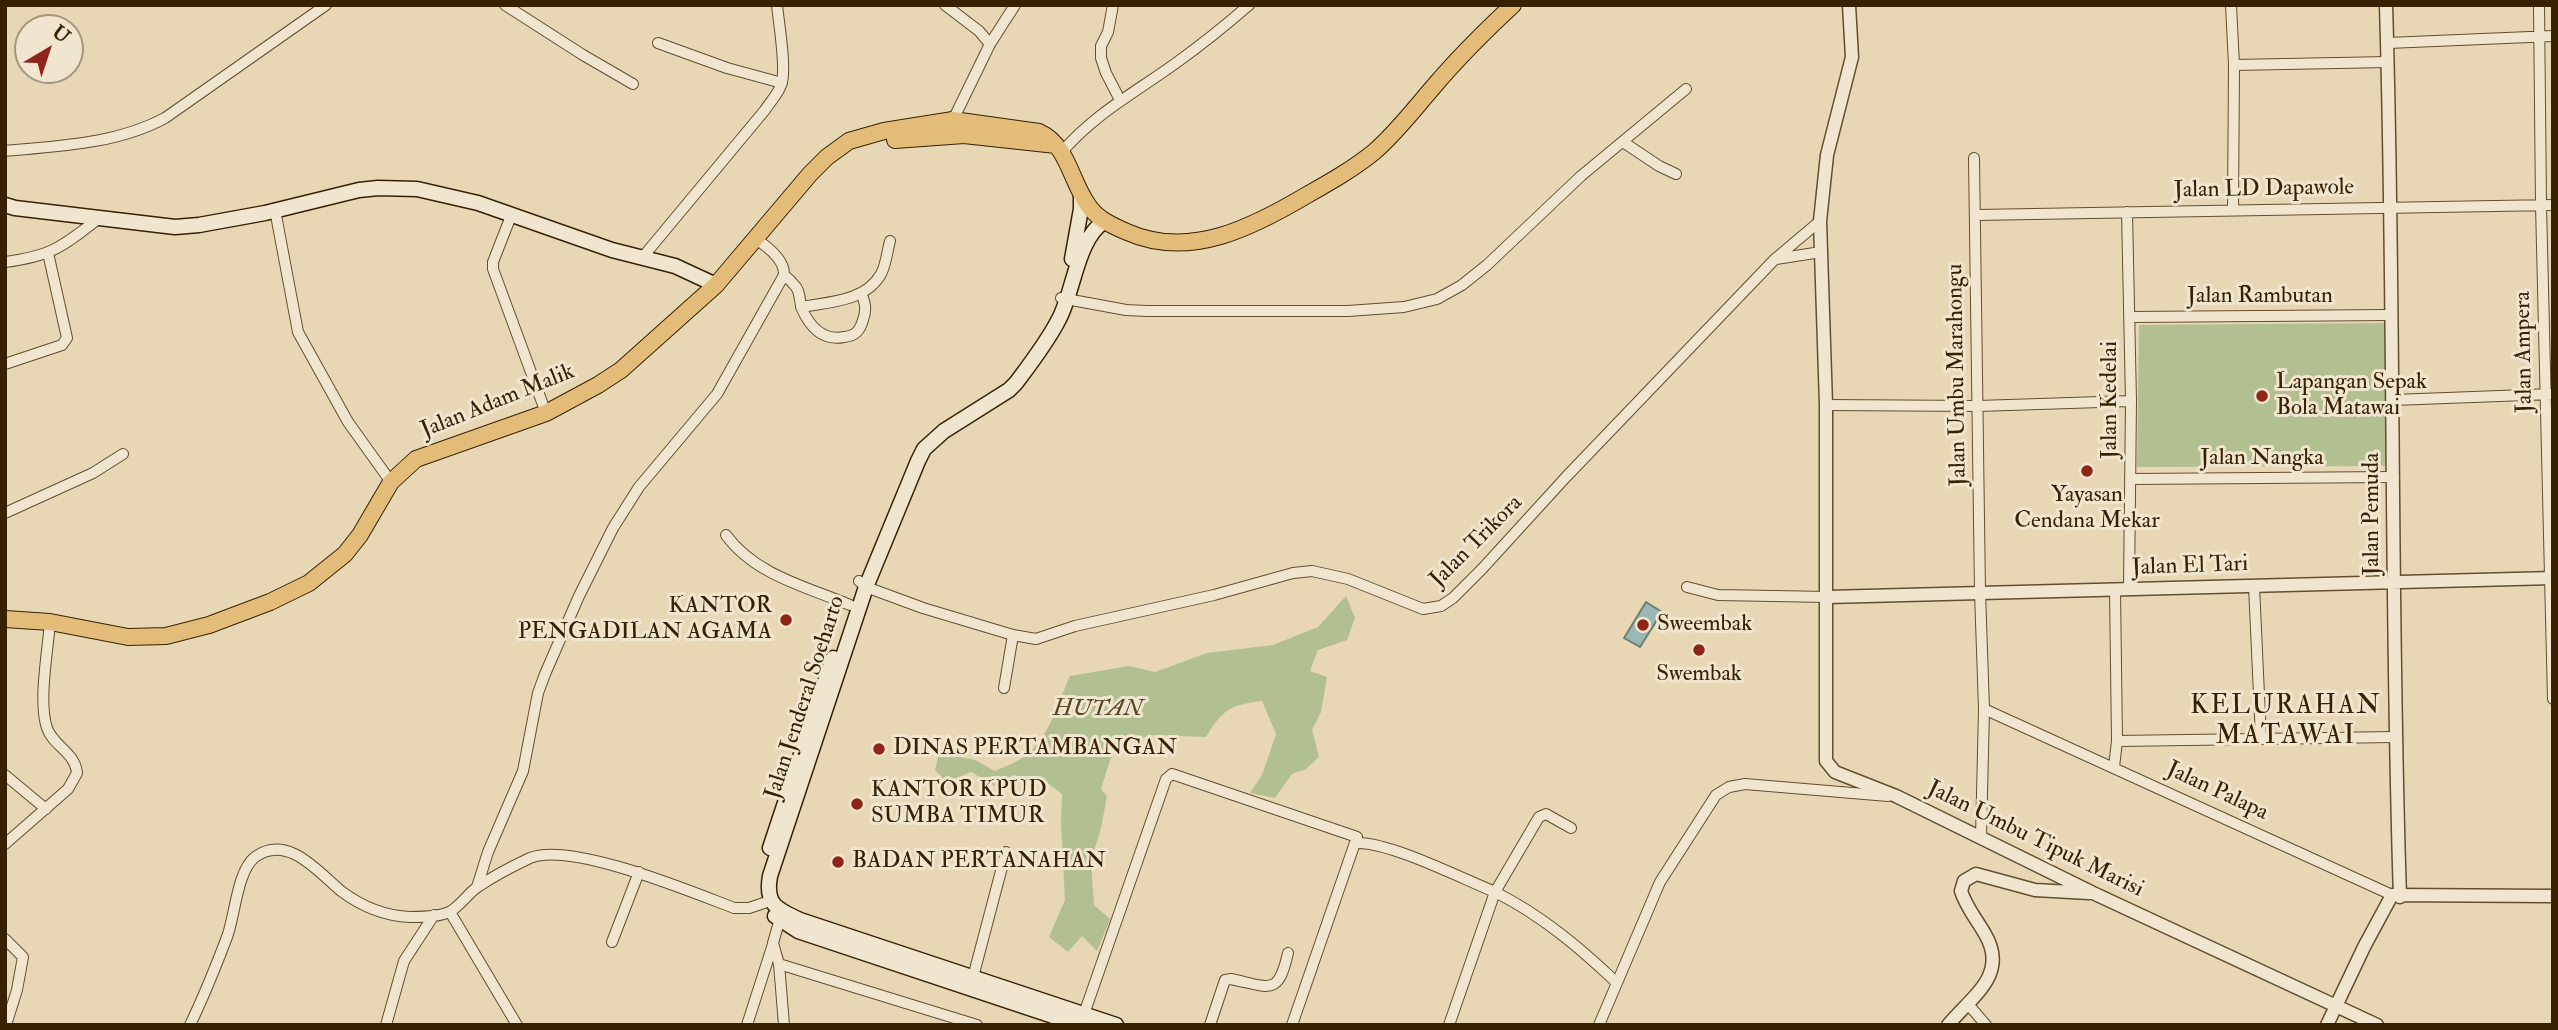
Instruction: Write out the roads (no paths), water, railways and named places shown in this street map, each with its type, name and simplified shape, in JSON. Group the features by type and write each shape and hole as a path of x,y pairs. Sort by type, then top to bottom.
{"highway":[{"path":"1059,149 1089,208 1105,221 1130,234 1189,243 1234,233 1266,219 1336,179 1375,151 1461,56 1513,5"},
{"name":"Jalan Adam Malik","path":"5,619 50,622 128,636 166,636 209,625 270,602 309,583 345,554 360,535 391,482 416,459 546,413 598,386 621,370 716,285 810,174 849,141 884,131 953,120 1039,132 1047,136 1059,149"},
{"name":"Jalan Adam Malik","path":"760,234 830,168 851,152 874,143 929,136 964,135 1059,149"}],"main road":[{"path":"5,205 175,228 275,210 359,190 399,187 417,189 458,198 642,258 675,266 716,285"},
{"name":"Jalan Jenderal Soeharto","path":"1064,298 1076,242 1081,194"},
{"name":"Jalan Jenderal Soeharto","path":"766,903 759,893 761,877 862,584 907,466 923,438 1007,380 1025,360 1064,298 1091,233 1105,221"},
{"name":"Jalan Jenderal Soeharto","path":"813,732 850,605 862,584"},
{"path":"766,903 798,931 972,982 1082,1019 1116,1025"}],"street":[{"path":"5,151 96,140 141,130 165,118 326,5"},
{"path":"505,5 633,84"},
{"path":"642,258 765,110 782,83 777,5"},
{"path":"945,5 979,31 990,44"},
{"path":"953,120 990,44 1015,5"},
{"path":"1113,5 1108,32 1101,46 1101,58 1120,100"},
{"path":"1059,149 1120,100 1183,58 1249,5"},
{"name":"Jalan Umbu Tipuk Marisi","path":"1849,5 1852,57 1827,155 1820,221 1826,405 1826,761 1835,772 1896,796 2093,893 2377,1025"},
{"path":"2231,5 2234,65 2233,210"},
{"name":"Jalan Pemuda","path":"2386,5 2394,477 2396,896"},
{"name":"Jalan Ampera","path":"2539,5 2541,205 2549,394 2553,698"},
{"path":"2388,43 2553,36"},
{"path":"658,43 727,68 782,83"},
{"path":"2234,65 2388,62"},
{"path":"1064,298 1126,310 1147,311 1310,312 1392,309 1426,303 1446,295 1487,265 1581,177 1686,89"},
{"path":"1623,142 1676,174"},
{"name":"Jalan Umbu Marahongu","path":"1974,158 1980,592"},
{"name":"Jalan LD Dapawole","path":"1976,215 2553,205"},
{"path":"275,210 298,332 348,422 391,482"},
{"name":"Jalan Kedelai","path":"2127,212 2131,401 2129,589"},
{"path":"511,216 493,262 493,269 546,413"},
{"path":"5,262 48,253 61,247 99,219"},
{"name":"Jalan Trikora","path":"862,584 923,608 1013,635 1036,639 1075,626 1214,595 1293,573 1312,571 1348,579 1423,609 1441,606 1453,598 1532,522 1775,259 1820,221"},
{"path":"760,234 782,264 785,275 796,287 801,307 812,327 820,333 830,338 851,336 858,331 865,311 865,303 860,293"},
{"path":"801,307 837,301 860,293 881,273 890,242"},
{"path":"1775,259 1821,252"},
{"path":"5,364 62,345 67,338 48,253"},
{"path":"477,887 488,852 523,771 538,693 545,674 579,596 624,506 717,394 785,275"},
{"name":"Jalan Rambutan","path":"2130,317 2390,315"},
{"path":"2393,400 2549,394"},
{"path":"1826,405 2131,401"},
{"path":"5,513 93,473 123,454"},
{"name":"Jalan Nangka","path":"2130,480 2394,477"},
{"path":"726,535 748,559 764,570 850,605"},
{"name":"Jalan El Tari","path":"1828,597 2551,578"},
{"path":"2254,586 2261,738"},
{"path":"1687,587 1718,595 1828,597"},
{"path":"2114,767 2117,741 2115,590"},
{"path":"1980,592 1984,709 1981,837"},
{"path":"5,844 68,789 77,773 74,760 51,736 46,726 44,698 50,622"},
{"path":"1004,688 1013,635"},
{"name":"Jalan Palapa","path":"1984,709 2396,896 2553,896"},
{"path":"2117,741 2395,737"},
{"path":"1082,1019 1167,779 1172,774 1356,835 1356,843 1292,1025"},
{"path":"5,775 46,809"},
{"path":"1599,1025 1660,881 1716,795 1729,787 1745,784 1896,796"},
{"path":"1449,1025 1495,892 1539,817 1546,814 1571,828"},
{"path":"1356,843 1394,851 1495,892 1534,913 1583,951 1616,982"},
{"path":"190,1025 229,933 245,871 254,858 267,852 284,851 298,856 314,865 342,891 378,911 406,917 450,912 477,887 531,858 551,853 639,872 734,908 749,908 766,903"},
{"path":"972,982 1006,852"},
{"path":"612,942 639,872"},
{"path":"1948,1025 1990,977 1995,960 1987,936 1961,891 1961,886 1968,877 1976,874 1992,877 2035,890 2093,893"},
{"path":"2327,1025 2335,1005 2396,896"},
{"path":"450,912 517,1025"},
{"path":"386,1025 404,961 434,915"},
{"path":"747,1025 781,916"},
{"path":"5,939 23,957 17,990 6,1025"},
{"path":"773,943 779,964 784,1025"},
{"path":"1210,1025 1226,980 1276,985 1282,979 1288,953"},
{"path":"779,964 977,1025"},
{"path":"1967,1003 1986,1025"},
{"path":"933,1025 937,1012"}],"water":[{"name":"Sweembak","path":"1646,602 1662,612 1640,647 1624,638"}],"place":[{"name":"Lapangan Sepak Bola Matawai","path":"2262,396"},
{"name":"Yayasan Cendana Mekar","path":"2087,471"},
{"name":"KANTOR PENGADILAN AGAMA","path":"786,620"},
{"name":"Sweembak","path":"1643,625"},
{"name":"Swembak","path":"1699,650"},
{"name":"DINAS PERTAMBANGAN","path":"879,749"},
{"name":"KANTOR KPUD SUMBA TIMUR","path":"857,804"},
{"name":"BADAN PERTANAHAN","path":"838,862"}],"district":[{"name":"KELURAHAN MATAWAI","path":"2286,722"}],"park label":[{"name":"HUTAN","path":"1098,710"}]}
